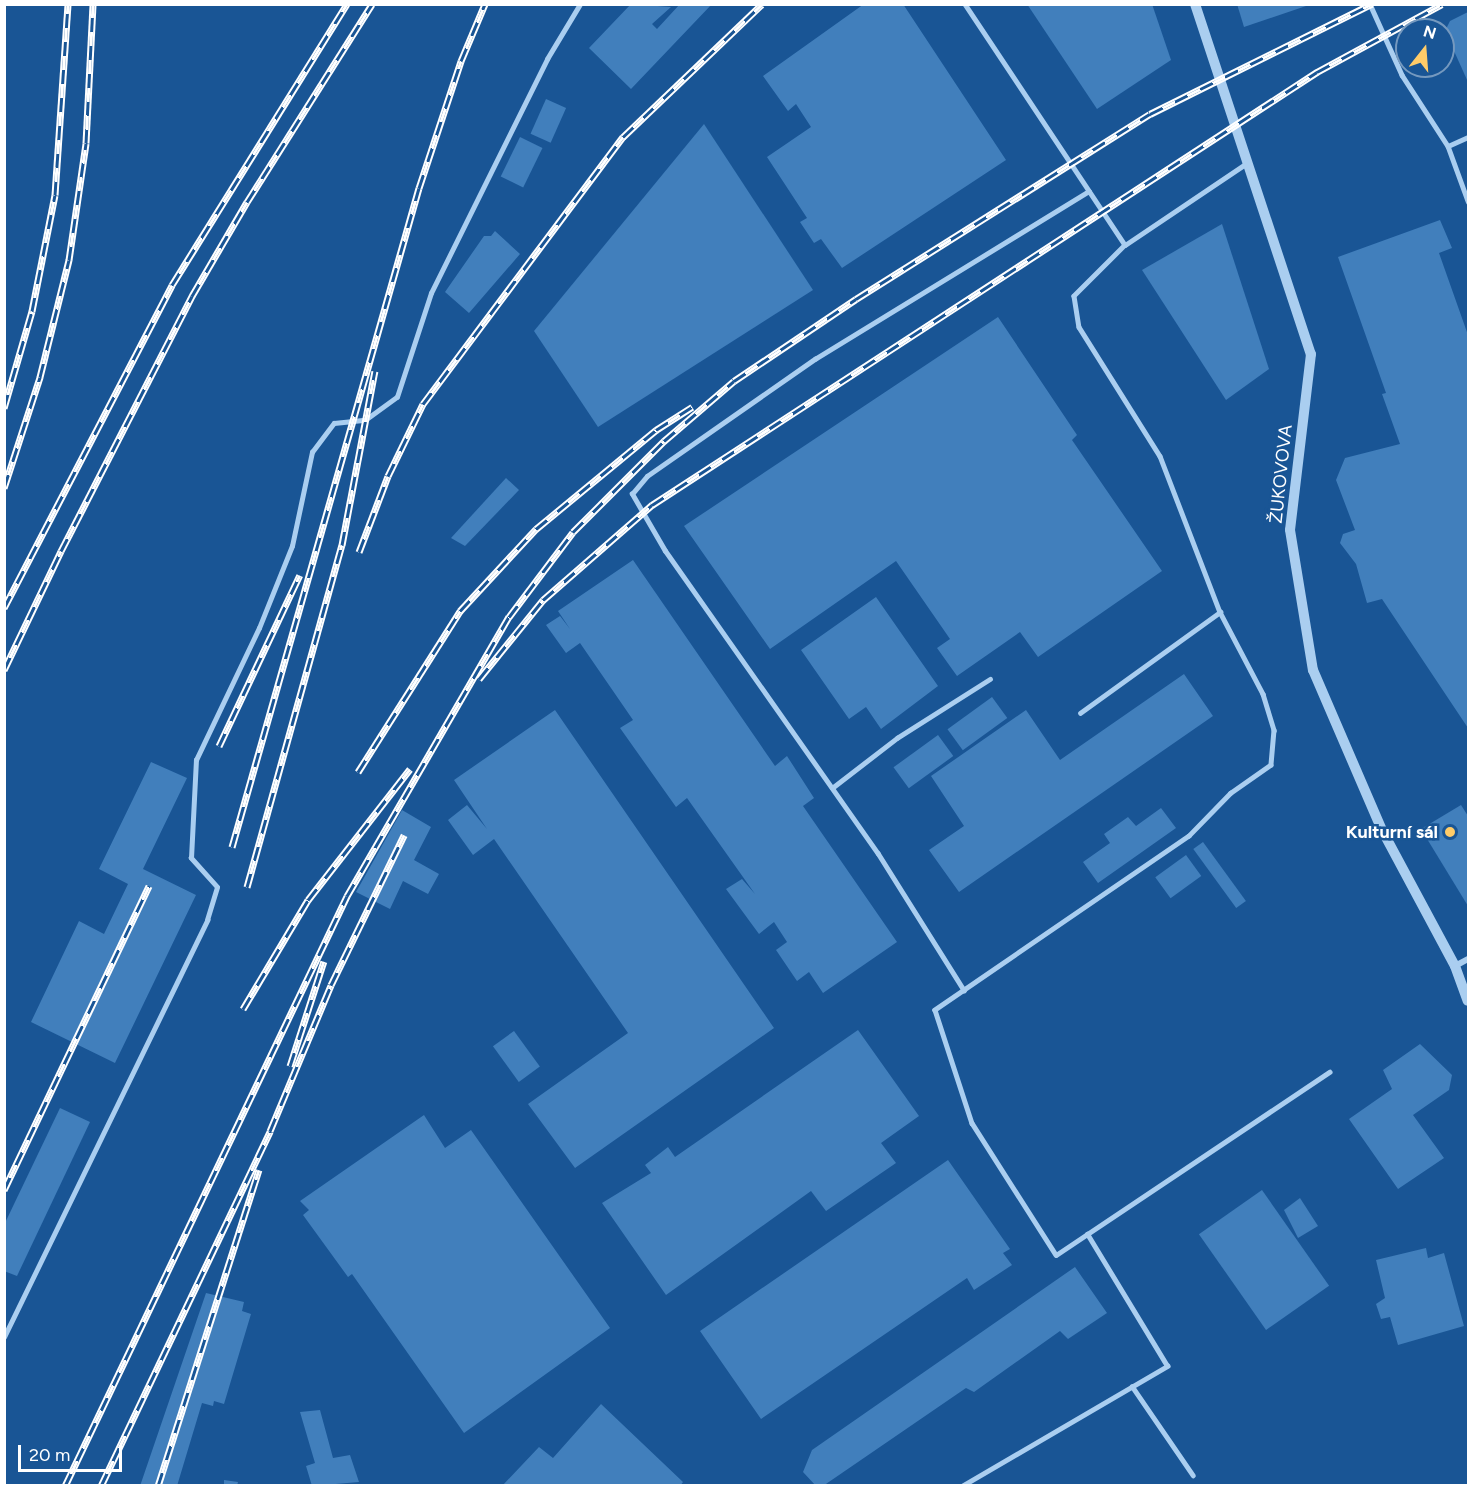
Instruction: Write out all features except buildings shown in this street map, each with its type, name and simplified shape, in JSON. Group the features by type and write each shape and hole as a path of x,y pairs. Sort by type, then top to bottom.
{"street":[{"name":"ŽUKOVOVA","path":"1195,4 1311,354 1290,530 1313,670 1382,830 1455,966 1468,1001"},
{"path":"1455,966 1468,959"}],"lane":[{"path":"4,1337 207,920 217,887 191,858 195,760 259,628 292,546 312,452 334,423 365,420 397,397 431,293 548,59 580,4"},
{"path":"965,4 1125,245"},
{"path":"1370,4 1402,75 1448,146 1468,201"},
{"path":"1448,146 1468,136"},
{"path":"1247,163 1125,245 1074,296 1079,327 1160,456 1220,612 1263,694 1274,730 1271,765 1231,793 1189,836 935,1010 972,1123 1056,1255 1329,1072"},
{"path":"964,992 832,788 665,551 632,494 647,476 816,359 1089,191"},
{"path":"1080,713 1220,612"},
{"path":"832,788 897,738 990,680"},
{"path":"962,1485 1167,1366 1087,1234"},
{"path":"1132,1386 1193,1475"}],"railway":[{"path":"4,408 32,311 55,195 68,4"},
{"path":"4,488 40,377 69,260 86,143 93,4"},
{"path":"4,608 172,285 347,4"},
{"path":"4,670 61,551 192,296 247,202 372,4"},
{"path":"232,847 419,188 461,61 485,4"},
{"path":"359,552 388,476 423,404 623,137 762,4"},
{"path":"65,1486 347,896 509,617 573,532 664,441 734,381 856,299 1150,114 1372,4"},
{"path":"479,679 543,600 652,505 1317,72 1442,4"},
{"path":"247,887 342,545 375,371"},
{"path":"358,772 460,611 536,529 656,430 692,407"},
{"path":"219,746 300,575"},
{"path":"243,1009 308,900 410,769"},
{"path":"101,1486 270,1131 331,985 404,835"},
{"path":"4,1190 149,886"},
{"path":"290,1066 324,961"},
{"path":"158,1486 259,1170"}],"place":[{"name":"Kulturní sál","path":"1450,832"}]}
